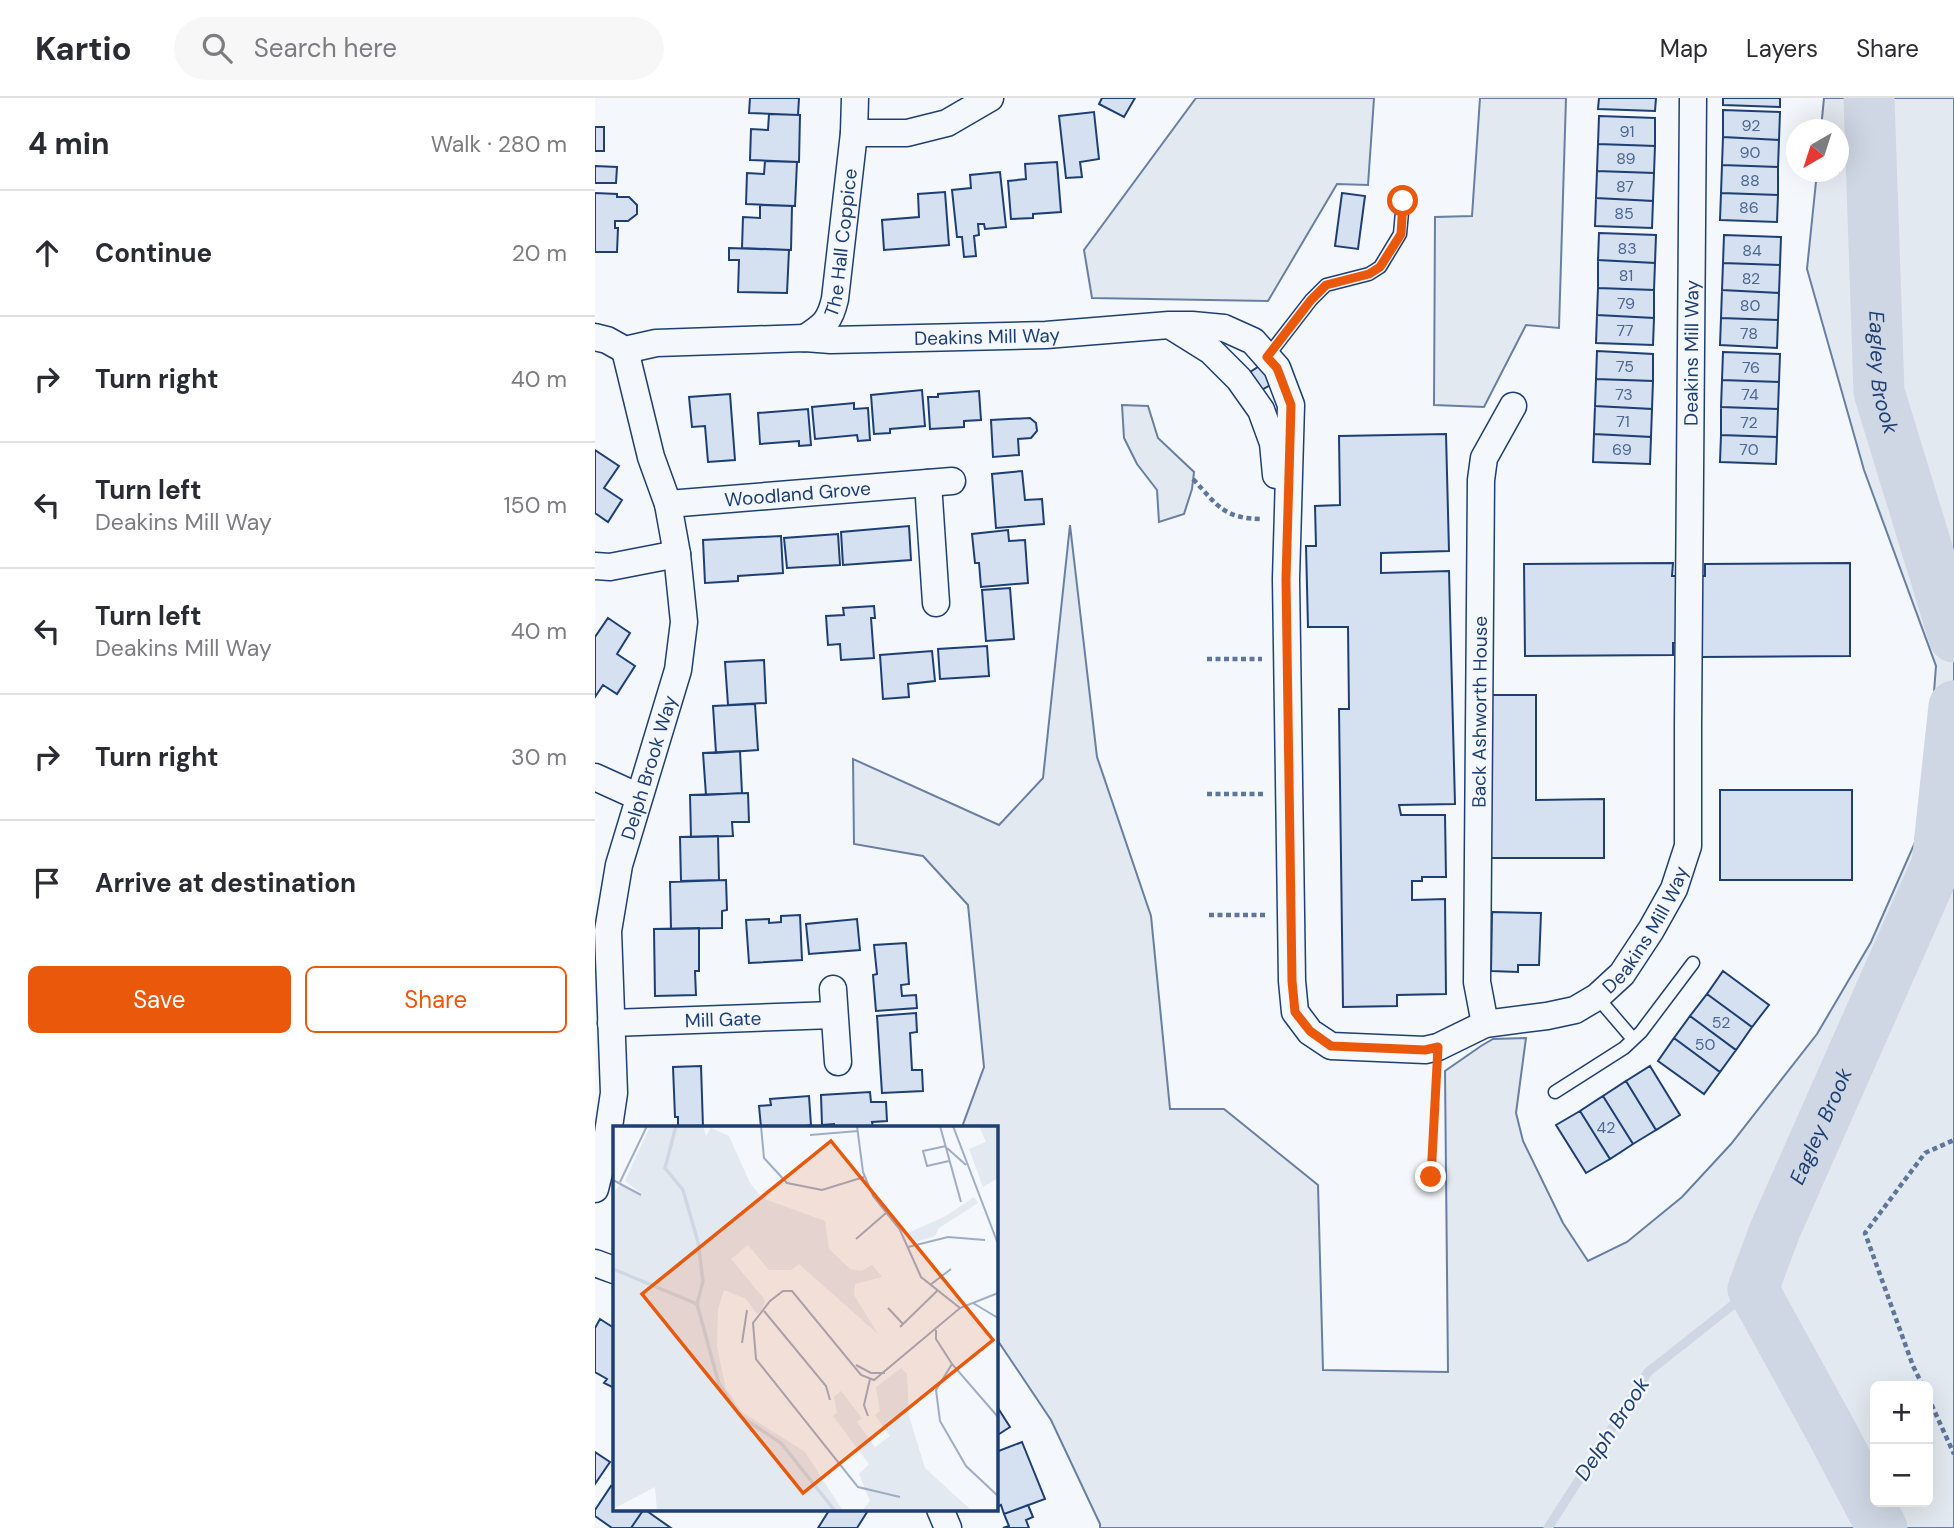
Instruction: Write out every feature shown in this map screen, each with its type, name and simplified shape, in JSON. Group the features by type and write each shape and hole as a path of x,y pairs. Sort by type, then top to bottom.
{"street":[{"name":"The Hall Coppice","path":"805,338 821,328 831,315 835,299 854,133 855,98"},
{"path":"854,133 907,133 947,123 990,98"},
{"name":"Deakins Mill Way","path":"625,350 656,343 1046,335 1169,325 1224,328 1253,341 1277,368 1291,405 1286,579 1292,981 1295,1012 1310,1031 1331,1046 1425,1050 1438,1047 1485,1024 1575,1010 1597,997 1622,974 1651,930 1674,889 1688,846 1693,98"},
{"name":"Deakins Mill Way","path":"1169,325 1211,352 1239,379 1261,410 1273,443 1286,579"},
{"path":"595,337 625,350"},
{"name":"Delph Brook Way","path":"595,1189 607,1140 614,1093 608,931 619,865 678,670 684,622 677,554 668,504 651,457 625,350"},
{"name":"Back Ashworth House","path":"1485,1024 1477,982 1481,480 1484,458 1513,406"},
{"name":"Woodland Grove","path":"668,504 940,482 931,588"},
{"path":"595,566 610,567 677,554"},
{"path":"595,777 639,797"},
{"path":"833,989 838,1062"},
{"name":"Mill Gate","path":"611,1023 834,1015"},
{"path":"595,1263 613,1270"},
{"path":"940,1510 948,1528"}],"lane":[{"path":"1267,357 1326,285 1369,274 1380,267 1401,234 1403,201"},
{"path":"1555,1092 1623,1048 1641,1032 1693,963"},
{"path":"1597,997 1633,1039"}],"path":[{"path":"1193,479 1222,510 1243,519 1280,519"},
{"path":"1207,659 1287,658"},
{"path":"1207,794 1290,794"},
{"path":"1209,915 1291,915"},
{"path":"1431,1177 1438,1047"},
{"path":"1920,1381 1865,1233 1925,1153 1954,1140"},
{"path":"1933,1408 1954,1454"}],"shaded area":[{"path":"1196,98 1374,98 1368,185 1337,184 1268,301 1092,298 1084,250"},
{"path":"1480,98 1566,98 1559,328 1526,325 1484,407 1434,405 1435,217 1472,216"},
{"path":"1824,98 1954,98 1954,1528 1100,1528 1051,1420 997,1339 997,1126 962,1126 984,1067 968,905 923,856 854,844 853,759 999,825 1043,778 1070,525 1097,757 1151,916 1170,1109 1224,1109 1318,1185 1323,1370 1448,1372 1445,1071 1493,1039 1526,1038 1516,1113 1523,1141 1563,1223 1588,1261 1627,1242 1682,1197 1731,1144 1817,1034 1871,942 1924,822 1936,666 1864,470 1807,269 1816,182 1849,182 1849,119 1822,119"},
{"path":"1122,405 1148,406 1158,438 1194,472 1184,514 1159,522 1157,490 1137,464 1124,438"}],"building":[{"path":"750,98 799,98 798,115 749,113"},
{"path":"1102,98 1135,98 1124,117 1099,104"},
{"path":"1599,98 1656,98 1655,111 1598,109"},
{"path":"1723,98 1780,98 1780,107 1723,105"},
{"path":"1723,110 1780,112 1779,140 1723,137"},
{"path":"1094,112 1099,159 1080,162 1082,177 1066,178 1059,116"},
{"path":"769,114 800,115 799,162 750,160 751,129 768,130"},
{"path":"1599,116 1655,118 1655,146 1598,144"},
{"path":"595,127 604,127 604,151 595,151"},
{"path":"1723,137 1779,140 1778,167 1722,165"},
{"path":"1598,144 1655,146 1654,173 1597,171"},
{"path":"765,161 797,162 795,206 746,204 747,173 764,174"},
{"path":"1057,162 1061,212 1011,219 1008,181 1026,179 1025,164"},
{"path":"1722,165 1778,167 1778,195 1721,193"},
{"path":"595,166 617,167 616,183 595,183"},
{"path":"1597,171 1654,173 1653,201 1596,198"},
{"path":"1000,172 1006,227 985,229 984,224 978,224 979,235 974,236 976,256 964,257 962,237 957,237 952,190 971,188 970,175"},
{"path":"945,192 949,245 884,250 882,220 919,217 918,194"},
{"path":"595,193 629,197 637,205 637,214 628,221 615,221 615,228 618,228 617,252 595,252"},
{"path":"1342,193 1365,196 1358,249 1335,246"},
{"path":"1721,193 1778,195 1777,222 1720,220"},
{"path":"1596,198 1653,201 1652,228 1595,226"},
{"path":"760,205 792,206 791,250 742,248 743,217 760,218"},
{"path":"1599,233 1656,235 1655,263 1598,260"},
{"path":"1724,235 1781,237 1780,265 1723,263"},
{"path":"729,248 789,250 787,293 738,292 739,260 729,260"},
{"path":"1598,260 1655,263 1654,290 1598,288"},
{"path":"1723,263 1780,265 1779,293 1722,290"},
{"path":"1598,288 1654,290 1654,318 1597,315"},
{"path":"1722,290 1779,293 1778,320 1721,318"},
{"path":"1597,315 1654,318 1653,345 1596,343"},
{"path":"1721,318 1778,320 1777,348 1720,345"},
{"path":"1597,351 1653,354 1653,381 1596,379"},
{"path":"1723,352 1780,354 1779,382 1722,380"},
{"path":"1261,365 1272,384 1258,392 1247,374"},
{"path":"1596,379 1653,381 1652,409 1595,406"},
{"path":"1722,380 1779,382 1778,409 1721,407"},
{"path":"922,390 925,426 890,429 890,433 874,434 871,395"},
{"path":"979,391 981,420 964,421 964,427 930,429 928,397"},
{"path":"730,394 735,460 708,462 705,426 692,427 689,397"},
{"path":"854,403 854,409 868,408 870,440 858,441 857,435 815,439 812,407"},
{"path":"1595,406 1652,409 1651,437 1594,434"},
{"path":"1721,407 1778,409 1777,437 1721,435"},
{"path":"808,409 811,445 799,446 799,441 760,444 758,413"},
{"path":"1030,418 1036,423 1037,431 1031,438 1018,439 1019,455 993,457 991,420"},
{"path":"1446,434 1449,551 1381,553 1381,573 1449,571 1455,804 1399,805 1401,815 1445,815 1446,877 1422,877 1422,881 1412,881 1412,900 1445,899 1446,994 1397,995 1397,1006 1343,1007 1339,709 1349,709 1348,627 1308,627 1306,546 1316,546 1315,506 1340,505 1339,436"},
{"path":"1594,434 1651,437 1650,464 1593,462"},
{"path":"1721,435 1777,437 1776,464 1720,462"},
{"path":"595,450 619,466 604,488 622,500 608,522 595,513"},
{"path":"1022,471 1025,500 1042,499 1044,524 996,528 992,474"},
{"path":"909,526 911,560 843,565 841,532"},
{"path":"1008,530 1009,541 1025,540 1028,583 981,587 972,534"},
{"path":"838,534 840,565 787,568 784,538"},
{"path":"781,536 783,573 738,576 738,581 705,583 703,540"},
{"path":"1673,563 1672,576 1689,576 1689,643 1673,643 1673,655 1525,656 1524,564"},
{"path":"1850,563 1850,656 1701,657 1689,576 1705,576 1705,564"},
{"path":"1010,588 1014,639 986,641 982,590"},
{"path":"874,606 875,618 871,618 874,658 841,660 840,644 828,645 826,616 844,615 843,608"},
{"path":"608,618 630,633 617,654 635,666 617,694 603,685 595,697 595,637"},
{"path":"987,646 989,676 940,679 938,649"},
{"path":"932,651 935,681 908,684 909,697 883,699 880,655"},
{"path":"764,660 766,703 728,705 725,662"},
{"path":"1488,695 1536,695 1536,800 1604,799 1604,858 1488,858"},
{"path":"755,704 758,750 716,753 713,706"},
{"path":"740,751 742,793 706,795 703,753"},
{"path":"1720,790 1852,790 1852,880 1720,880"},
{"path":"748,793 749,822 732,822 733,836 691,837 690,795"},
{"path":"718,836 719,880 681,881 680,837"},
{"path":"726,880 727,910 722,911 722,928 671,929 670,882"},
{"path":"1492,912 1541,913 1539,965 1518,965 1518,972 1491,971"},
{"path":"800,915 802,960 749,963 746,920 769,919 769,923 781,922 781,916"},
{"path":"857,919 860,950 809,954 806,924"},
{"path":"699,928 696,995 655,996 654,929"},
{"path":"906,943 909,984 901,985 902,996 916,995 917,1008 876,1011 873,975 877,974 874,945"},
{"path":"1723,971 1769,1005 1752,1027 1707,994"},
{"path":"1707,994 1752,1027 1736,1050 1690,1016"},
{"path":"916,1013 917,1032 910,1033 912,1070 922,1070 923,1091 882,1093 877,1016"},
{"path":"1690,1016 1736,1050 1720,1072 1674,1038"},
{"path":"1674,1038 1720,1072 1704,1094 1658,1061"},
{"path":"701,1066 703,1126 678,1126 678,1117 675,1117 673,1067"},
{"path":"1650,1066 1680,1115 1656,1130 1626,1081"},
{"path":"1626,1081 1656,1130 1633,1144 1603,1096"},
{"path":"870,1092 871,1102 886,1102 887,1121 872,1122 873,1126 822,1125 821,1095"},
{"path":"809,1096 811,1125 761,1126 759,1106 771,1105 770,1099"},
{"path":"1603,1096 1633,1144 1610,1159 1580,1111"},
{"path":"1580,1111 1610,1159 1586,1173 1556,1125"},
{"path":"600,1319 613,1327 613,1388 604,1383 607,1379 595,1372 595,1328"},
{"path":"997,1407 1010,1427 997,1435"},
{"path":"1022,1442 1045,1499 1004,1514 1001,1505 997,1507 997,1452"},
{"path":"595,1452 610,1462 595,1484"},
{"path":"611,1486 613,1510 643,1510 631,1528 612,1528 595,1516 595,1510"},
{"path":"1028,1505 1033,1517 1026,1520 1029,1528 1003,1528 1009,1526 1004,1514"},
{"path":"645,1510 671,1528 631,1528"},
{"path":"829,1510 868,1510 857,1528 818,1528"}],"waterway":[{"name":"Eagley Brook","path":"1869,98 1879,392 1954,637"},
{"name":"Eagley Brook","path":"1882,1528 1753,1289 1775,1230 1937,864 1954,706"},
{"name":"Delph Brook","path":"1548,1528 1648,1372 1753,1289"}],"route":[{"path":"1403,201 1401,234 1380,267 1369,274 1326,285 1267,357 1277,368 1291,405 1286,579 1292,981 1295,1012 1310,1031 1331,1046 1425,1050 1438,1047 1431,1177"}]}
